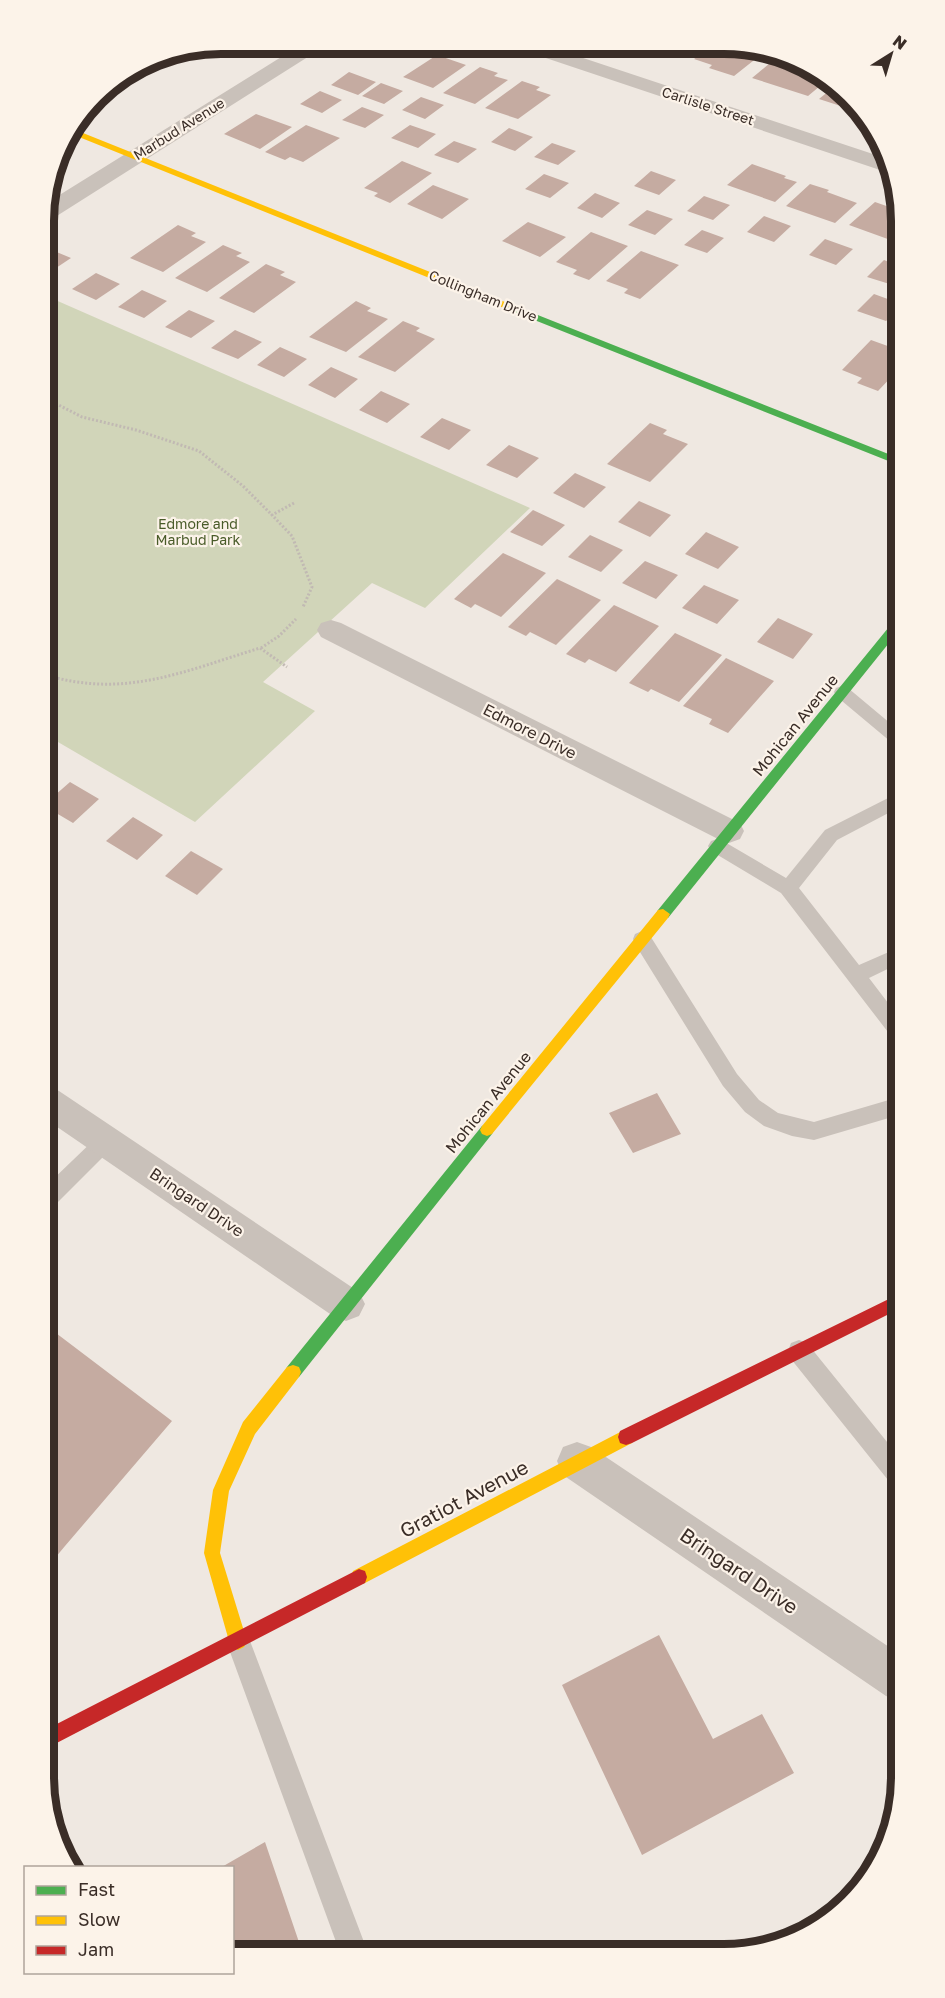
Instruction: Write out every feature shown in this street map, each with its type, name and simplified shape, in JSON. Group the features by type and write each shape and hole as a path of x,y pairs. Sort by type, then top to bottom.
{"street":[{"name":"Marbud Avenue","path":"54,208 299,54"},
{"name":"Carlisle Street","path":"553,54 880,164"},
{"name":"Collingham Drive","path":"79,134 891,459"},
{"name":"Edmore Drive","path":"331,630 723,838"},
{"name":"Mohican Avenue","path":"238,1641 212,1553 221,1490 249,1428 346,1304 891,632"},
{"name":"Bringard Drive","path":"54,1106 346,1304"},
{"name":"Gratiot Avenue","path":"54,1735 238,1641 577,1461 891,1305"},
{"name":"Bringard Drive","path":"577,1461 891,1674"}],"lane":[{"path":"842,692 891,733"},
{"path":"788,888 831,836 891,804"},
{"path":"723,838 788,888 891,1021"},
{"path":"642,939 730,1080 752,1106 771,1120 814,1131 891,1109"},
{"path":"856,975 891,959"},
{"path":"54,1192 106,1141"},
{"path":"799,1351 891,1466"},
{"path":"238,1641 351,1944"}],"path":[{"path":"54,403 82,417 146,433 199,452 243,486 292,536 312,587 296,618 279,636 260,648 156,680 127,686 80,686 54,678"},
{"path":"272,515 294,503"},
{"path":"260,648 287,667"}],"green space":[{"name":"Edmore and Marbud Park","path":"54,299 530,508 425,608 372,583 263,682 315,711 195,822 54,740"}],"building":[{"path":"701,54 757,57 734,76 709,68 712,65 694,59"},
{"path":"437,55 466,65 433,88 403,77"},
{"path":"770,63 802,73 821,85 808,96 752,78"},
{"path":"480,67 498,73 494,76 508,80 475,104 443,93"},
{"path":"349,72 376,82 358,95 331,85"},
{"path":"522,81 540,87 536,90 551,95 518,119 485,108"},
{"path":"381,83 403,91 384,104 362,96"},
{"path":"320,91 342,100 322,113 300,104"},
{"path":"828,91 846,108 819,99"},
{"path":"421,97 444,105 425,119 402,110"},
{"path":"362,107 384,115 365,128 342,120"},
{"path":"256,114 292,127 260,149 224,134"},
{"path":"306,125 340,138 303,162 290,157 285,160 265,152"},
{"path":"410,125 436,134 418,148 391,138"},
{"path":"509,128 533,137 515,151 491,142"},
{"path":"454,141 477,149 458,163 434,155"},
{"path":"552,143 576,151 558,165 534,157"},
{"path":"402,161 432,173 390,203 374,196 378,193 364,188"},
{"path":"752,164 797,182 775,202 727,185"},
{"path":"651,171 676,180 659,195 634,186"},
{"path":"544,174 569,183 550,198 525,189"},
{"path":"810,184 857,203 835,223 786,206"},
{"path":"433,185 469,199 442,219 407,204"},
{"path":"595,193 620,203 602,218 577,208"},
{"path":"704,196 730,205 713,220 687,211"},
{"path":"875,202 890,207 891,240 849,225"},
{"path":"647,210 673,219 655,235 628,225"},
{"path":"764,216 791,226 774,242 747,232"},
{"path":"528,222 566,237 540,257 502,241"},
{"path":"178,225 196,233 191,236 206,242 163,272 130,258"},
{"path":"702,230 724,238 707,253 684,245"},
{"path":"591,232 628,246 589,280 573,274 577,270 556,262"},
{"path":"825,239 853,249 836,265 809,255"},
{"path":"223,245 242,253 236,256 250,262 207,292 175,278"},
{"path":"54,251 71,258 54,269"},
{"path":"641,251 679,265 640,299 624,293 628,289 606,281"},
{"path":"884,260 891,263 891,284 867,277"},
{"path":"266,264 285,272 280,275 296,282 254,313 219,298"},
{"path":"96,273 120,284 96,300 72,289"},
{"path":"142,290 167,301 144,318 118,307"},
{"path":"874,294 891,300 891,316 886,321 857,311"},
{"path":"356,301 371,308 367,311 388,319 346,352 309,337"},
{"path":"189,310 215,321 191,338 165,327"},
{"path":"403,321 420,328 416,331 435,339 395,372 358,357"},
{"path":"235,330 262,342 238,359 211,348"},
{"path":"871,340 891,347 891,377 878,391 857,383 862,378 842,370"},
{"path":"280,347 307,359 284,377 257,365"},
{"path":"331,367 358,379 335,398 308,385"},
{"path":"381,391 410,404 387,423 359,410"},
{"path":"442,418 471,430 449,450 420,437"},
{"path":"650,423 667,430 663,434 688,444 650,482 607,464"},
{"path":"509,445 539,458 517,478 486,465"},
{"path":"575,473 606,487 584,508 553,493"},
{"path":"639,501 671,515 650,537 618,522"},
{"path":"533,510 565,525 542,546 510,532"},
{"path":"706,532 739,547 718,569 685,554"},
{"path":"590,535 623,550 601,572 568,557"},
{"path":"503,553 546,573 501,617 475,604 471,608 454,599"},
{"path":"645,561 678,575 656,599 622,583"},
{"path":"557,579 601,600 556,645 530,632 526,636 508,627"},
{"path":"704,585 739,600 717,624 682,608"},
{"path":"614,605 659,626 616,672 589,659 585,663 566,654"},
{"path":"778,618 813,634 793,659 757,642"},
{"path":"675,633 722,655 679,702 651,689 648,692 629,683"},
{"path":"726,658 774,681 728,733 709,724 712,719 683,706"},
{"path":"70,782 99,799 73,823 54,812 54,796"},
{"path":"133,817 163,835 137,860 106,841"},
{"path":"191,851 223,869 197,895 165,876"},
{"path":"657,1093 681,1134 633,1153 609,1113"},
{"path":"54,1332 172,1421 54,1558"},
{"path":"659,1635 713,1739 762,1714 794,1773 642,1855 562,1685"},
{"path":"265,1842 300,1944 234,1944 234,1866 223,1866"}],"traffic: fast":[{"path":"507,306 891,459"},
{"path":"663,914 891,632"},
{"path":"293,1372 487,1130"}],"traffic: slow":[{"path":"79,134 507,306"},
{"path":"487,1130 663,914"},
{"path":"238,1641 212,1553 221,1490 249,1428 293,1372"},
{"path":"359,1577 626,1437"}],"traffic: jam":[{"path":"626,1437 891,1305"},
{"path":"54,1735 359,1577"}]}
